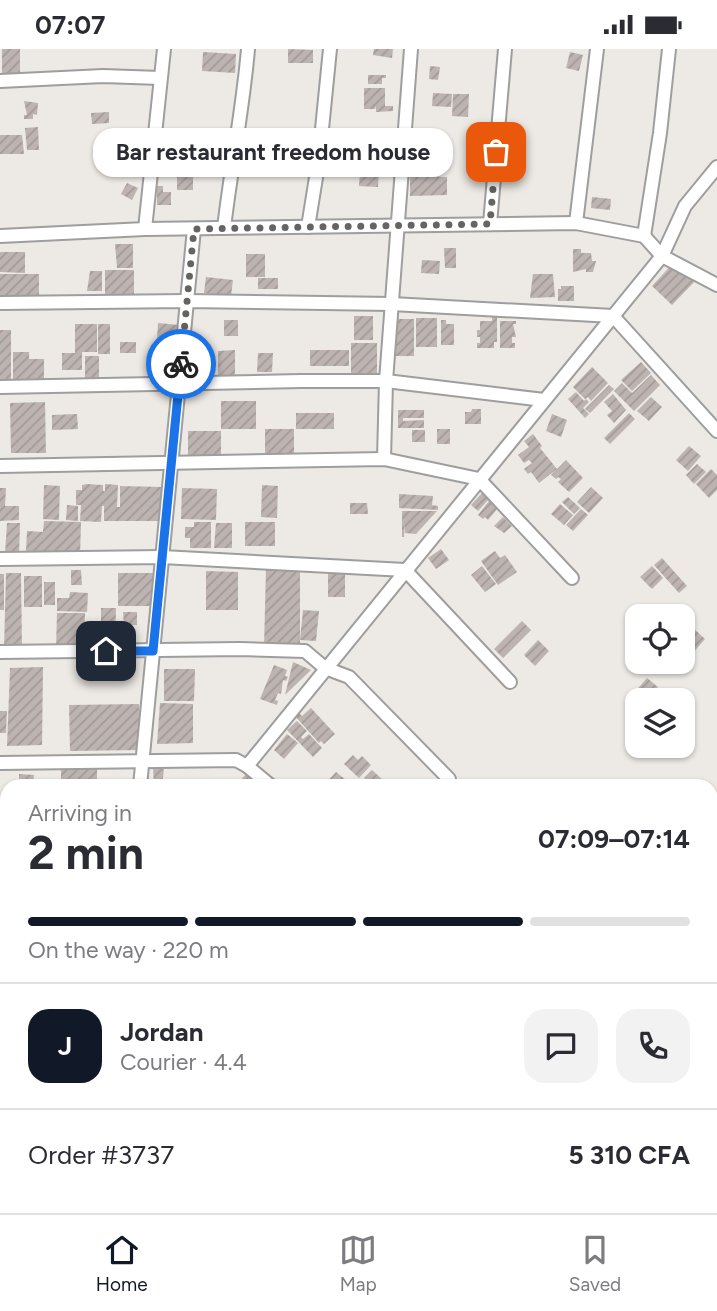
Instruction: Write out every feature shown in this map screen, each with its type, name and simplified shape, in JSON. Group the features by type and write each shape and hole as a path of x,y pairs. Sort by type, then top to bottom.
{"street":[{"path":"145,229 164,49"},
{"path":"224,227 234,146 243,102 248,49"},
{"path":"308,227 319,159 330,49"},
{"path":"384,459 386,381 411,49"},
{"path":"490,224 505,49"},
{"path":"576,223 597,49"},
{"path":"644,236 660,133 669,49"},
{"path":"0,81 103,76 160,78"},
{"path":"247,766 662,256 685,206 717,167"},
{"path":"0,236 224,227 576,223 644,236 662,256 717,285"},
{"path":"141,779 194,229"},
{"path":"0,303 187,301 392,304 613,316 717,431"},
{"path":"0,387 386,381 544,400"},
{"path":"0,466 171,465 384,459 479,479 572,578"},
{"path":"0,559 162,557 405,570 510,682"},
{"path":"0,652 240,649 305,651 325,668 349,677 449,779"},
{"path":"0,764 236,760 263,779"}],"building":[{"path":"2,49 20,49 20,76 2,76"},
{"path":"288,49 313,50 313,63 288,63"},
{"path":"374,49 393,49 392,58 373,55"},
{"path":"203,52 236,54 235,73 202,71"},
{"path":"570,52 583,55 579,71 566,68"},
{"path":"430,66 440,67 438,80 429,79"},
{"path":"368,75 386,75 386,78 382,78 382,84 368,84"},
{"path":"364,88 385,88 385,106 393,106 393,111 376,112 376,106 375,109 364,109"},
{"path":"433,93 452,94 451,107 432,106"},
{"path":"453,94 469,94 468,117 452,116"},
{"path":"24,101 38,103 37,115 33,114 33,119 24,119 24,115 27,115"},
{"path":"109,112 109,123 92,124 91,113"},
{"path":"38,127 39,150 27,150 25,128"},
{"path":"364,133 382,134 382,141 364,141"},
{"path":"0,135 22,135 24,154 0,154"},
{"path":"240,152 277,155 276,172 239,169"},
{"path":"360,170 379,171 378,187 359,186"},
{"path":"177,172 193,172 193,190 177,190"},
{"path":"410,176 447,177 447,195 410,196"},
{"path":"127,183 138,188 132,200 121,194"},
{"path":"157,186 163,186 163,192 171,192 171,205 157,205"},
{"path":"592,197 611,199 610,210 591,208"},
{"path":"115,244 133,244 133,268 117,268"},
{"path":"444,248 456,248 456,268 445,268"},
{"path":"573,249 581,249 581,253 591,253 592,261 596,261 593,272 586,272 586,269 573,272"},
{"path":"0,252 25,252 25,273 0,272"},
{"path":"246,254 265,254 265,277 246,277"},
{"path":"677,259 698,278 672,305 652,286"},
{"path":"422,260 440,261 439,274 421,273"},
{"path":"105,270 134,270 134,298 105,298"},
{"path":"90,271 102,271 102,291 87,291"},
{"path":"0,274 39,274 39,300 0,299"},
{"path":"533,274 553,274 555,297 530,298"},
{"path":"206,277 233,280 231,296 204,293"},
{"path":"258,278 278,278 278,289 258,289"},
{"path":"561,286 574,286 574,301 558,301 558,289 561,289"},
{"path":"354,316 373,316 373,340 354,340"},
{"path":"492,316 497,316 497,342 494,342 494,348 477,348 477,343 480,343 477,330 480,330 480,321 492,321"},
{"path":"416,318 437,318 437,347 416,347"},
{"path":"395,319 414,319 414,356 395,356"},
{"path":"224,320 238,320 238,336 224,336"},
{"path":"441,320 446,320 446,324 454,324 454,345 441,345"},
{"path":"500,321 516,321 516,324 513,324 516,337 512,337 515,348 500,348"},
{"path":"158,323 179,325 177,343 157,341"},
{"path":"75,324 97,324 97,352 82,352 82,370 62,370 62,353 75,353"},
{"path":"98,324 110,324 110,354 98,354"},
{"path":"0,330 11,330 11,384 0,384"},
{"path":"120,342 136,342 136,353 120,353"},
{"path":"351,343 377,343 377,374 351,374"},
{"path":"235,350 235,378 218,379 218,351"},
{"path":"310,350 349,350 349,366 310,366"},
{"path":"13,352 29,352 29,359 44,359 44,384 13,385"},
{"path":"213,353 214,379 203,379 200,373 202,354"},
{"path":"258,353 273,353 272,372 257,372"},
{"path":"85,356 99,356 99,384 85,380"},
{"path":"641,362 651,373 632,391 621,380"},
{"path":"592,367 608,383 591,401 588,397 585,399 573,387"},
{"path":"651,375 660,385 634,411 614,391 622,383 632,393"},
{"path":"609,385 614,389 590,413 585,409"},
{"path":"576,392 584,401 586,399 589,402 583,408 589,414 585,418 568,399"},
{"path":"613,394 626,410 614,423 607,415 612,411 604,402"},
{"path":"651,397 662,407 649,421 637,411"},
{"path":"221,401 256,401 256,429 221,429"},
{"path":"45,402 46,453 11,453 10,403"},
{"path":"472,409 481,409 481,424 465,424 465,412 471,412"},
{"path":"398,410 424,410 424,418 403,418 403,421 424,420 424,428 398,428"},
{"path":"296,413 334,413 334,429 296,429"},
{"path":"629,413 635,419 610,444 604,438"},
{"path":"77,414 78,429 52,430 52,415"},
{"path":"552,414 567,420 561,437 546,431"},
{"path":"265,429 294,429 294,459 265,459"},
{"path":"437,429 450,429 450,444 437,444"},
{"path":"412,430 425,430 425,442 412,442"},
{"path":"188,431 221,431 221,461 188,461"},
{"path":"533,434 542,446 540,448 557,469 539,483 531,472 528,474 524,469 532,463 529,460 524,463 518,455 529,447 524,441"},
{"path":"689,446 701,456 688,471 676,460"},
{"path":"566,460 583,478 569,492 558,482 561,479 551,475"},
{"path":"697,464 706,472 694,484 686,475"},
{"path":"711,469 717,475 717,490 709,498 696,484"},
{"path":"105,484 118,485 117,507 120,507 120,486 162,487 161,521 104,521 102,506 101,522 80,521 81,505 76,505 76,490 82,490 82,485 103,485 103,491"},
{"path":"44,485 60,486 59,520 43,519"},
{"path":"262,485 278,486 277,518 261,517"},
{"path":"591,487 603,498 589,513 577,502"},
{"path":"0,488 6,488 5,506 19,506 19,520 0,521"},
{"path":"182,488 217,489 216,520 181,519"},
{"path":"482,493 489,499 478,511 471,505"},
{"path":"399,494 433,496 432,505 438,506 438,510 399,508"},
{"path":"568,497 580,508 574,514 562,502"},
{"path":"489,501 498,508 488,520 478,515"},
{"path":"350,503 367,503 368,514 350,514"},
{"path":"560,504 573,515 564,525 551,514"},
{"path":"67,505 78,506 78,521 66,520"},
{"path":"581,509 588,515 573,531 566,525"},
{"path":"402,511 437,511 416,534 405,533 405,523 402,537"},
{"path":"503,517 512,526 504,533 494,526"},
{"path":"44,521 81,522 80,557 43,556 43,552 26,551 27,531 43,532"},
{"path":"194,522 211,522 211,548 190,548 190,538 185,538 185,527 194,527"},
{"path":"245,522 275,522 275,546 245,546"},
{"path":"7,523 20,523 19,555 5,554"},
{"path":"216,523 232,523 232,548 214,548"},
{"path":"441,549 449,560 436,569 428,558"},
{"path":"495,551 500,558 505,555 517,572 498,585 481,561"},
{"path":"662,558 687,586 679,593 654,565"},
{"path":"482,566 496,584 485,592 471,575"},
{"path":"652,566 663,578 652,589 640,577"},
{"path":"266,568 300,569 300,646 264,647"},
{"path":"71,570 81,570 82,585 71,585"},
{"path":"328,570 345,570 345,597 328,597"},
{"path":"206,571 238,572 238,610 206,610"},
{"path":"6,573 21,573 22,650 4,650"},
{"path":"118,573 153,573 153,606 118,606"},
{"path":"0,574 4,574 4,610 0,610"},
{"path":"24,576 42,576 42,607 24,607"},
{"path":"44,582 55,582 55,605 44,605"},
{"path":"70,592 88,593 87,612 57,611 57,598 69,598"},
{"path":"101,608 116,608 115,643 101,643"},
{"path":"303,610 319,611 316,641 300,640"},
{"path":"123,612 137,612 137,625 124,625"},
{"path":"57,613 85,613 84,649 56,648"},
{"path":"522,621 531,630 503,658 494,649"},
{"path":"695,630 705,639 695,651"},
{"path":"538,640 549,651 535,666 524,655"},
{"path":"293,662 311,670 285,695"},
{"path":"274,665 287,670 285,676 288,677 286,681 283,680 281,694 278,693 275,700 278,701 277,705 260,699"},
{"path":"43,667 42,745 7,746 10,668"},
{"path":"164,669 195,669 194,701 164,701"},
{"path":"647,678 658,687 657,688 638,688"},
{"path":"160,703 193,704 193,743 157,744"},
{"path":"139,704 140,750 70,751 69,705"},
{"path":"311,708 335,734 324,744 321,741 319,743 295,716 299,713 302,716"},
{"path":"0,711 7,711 6,733 0,733"},
{"path":"297,721 307,731 301,737 303,739 309,734 322,748 313,757 287,730"},
{"path":"287,734 298,743 284,759 274,750"},
{"path":"353,755 358,760 362,756 371,765 359,778 344,764"},
{"path":"153,768 164,769 163,779 154,779"},
{"path":"61,769 97,769 97,779 61,779"},
{"path":"372,770 382,779 365,779"},
{"path":"336,772 345,779 330,779"},
{"path":"247,773 253,779 241,779"},
{"path":"19,774 34,775 34,779 19,779"}],"way so far":[{"path":"181,364 194,229 490,224 496,152"}],"place":[{"name":"Bar restaurant freedom house","path":"496,152"}],"route":[{"path":"106,651 153,651 181,364"}]}
